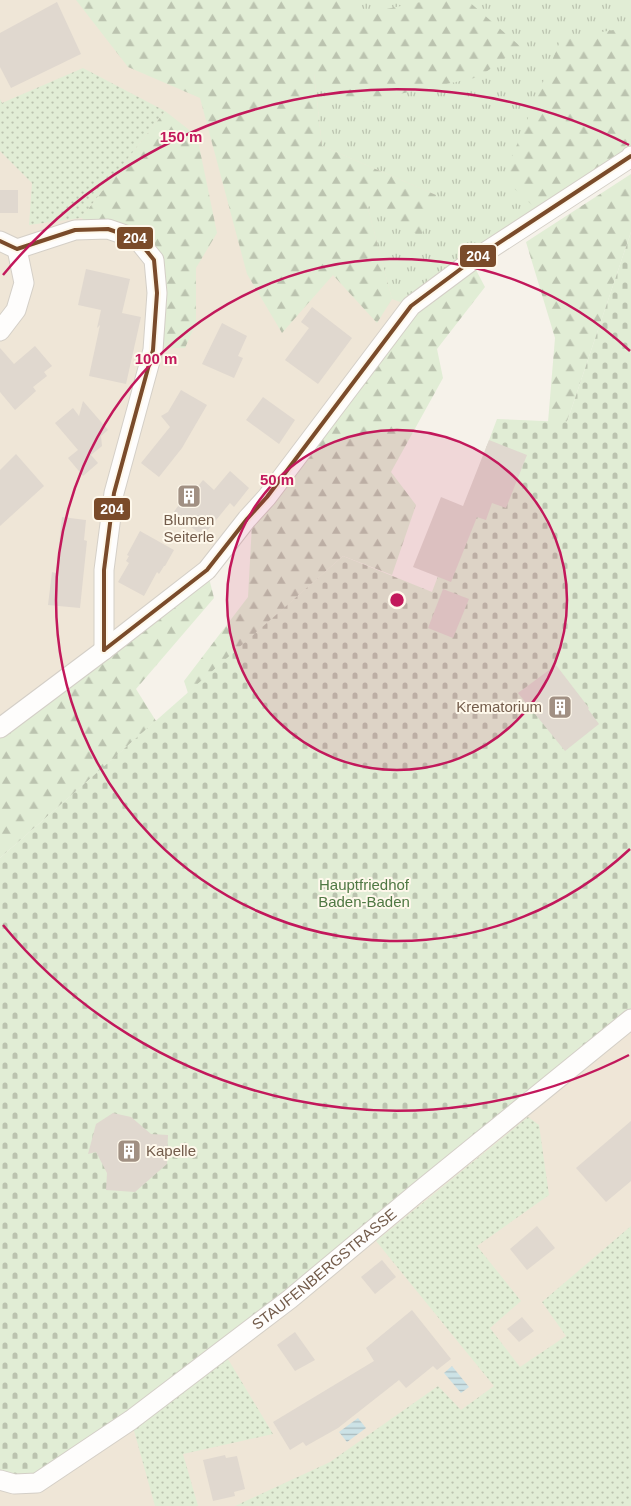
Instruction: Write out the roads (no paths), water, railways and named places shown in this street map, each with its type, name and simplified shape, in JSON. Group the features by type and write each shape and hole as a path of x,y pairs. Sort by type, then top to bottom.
{"street":[{"path":"0,728 207,570 267,497 411,306 470,262 631,156"},
{"path":"0,241 17,250 75,230 108,229 137,239 154,260 156,293 153,350 114,493 104,570 104,650"},
{"path":"0,331 16,310 24,283 17,250"},
{"name":"STAUFENBERGSTRASSE","path":"0,1480 14,1484 38,1483 132,1420 290,1299 417,1192 631,1019"}],"place":[{"name":"Blumen Seiterle","path":"189,496"},
{"name":"Krematorium","path":"560,707"},
{"name":"Kapelle","path":"129,1151"}],"park label":[{"name":"Hauptfriedhof Baden-Baden","path":"364,894"}]}
